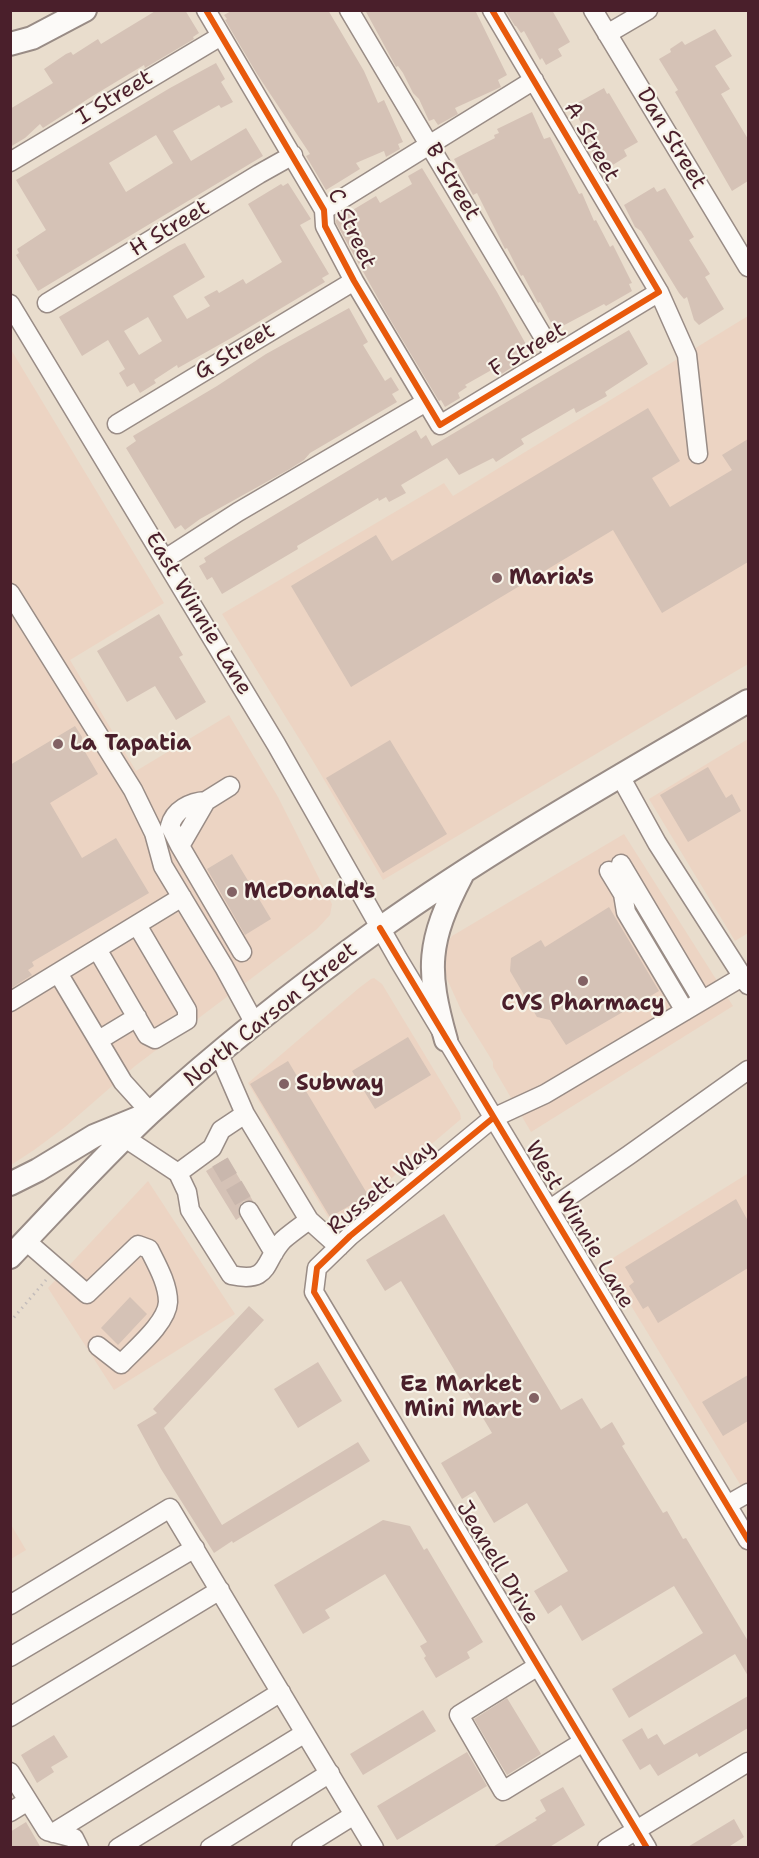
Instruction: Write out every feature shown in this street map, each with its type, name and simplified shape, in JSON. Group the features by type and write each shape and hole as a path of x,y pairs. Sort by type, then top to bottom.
{"main road":[{"path":"10,44 32,38 85,10"},
{"name":"North Carson Street","path":"10,1257 151,1113 255,1024 380,928 620,776 748,701"},
{"path":"446,1040 434,989 433,949 445,908 462,874"},
{"path":"10,1184 94,1136 151,1113"}],"street":[{"name":"C Street","path":"206,10 324,210 325,226 354,281 426,402"},
{"name":"B Street","path":"349,10 554,355"},
{"name":"A Street","path":"492,10 659,292 687,355 698,454"},
{"name":"Dan Street","path":"593,10 748,267"},
{"path":"608,34 648,10"},
{"name":"I Street","path":"10,162 221,36"},
{"path":"324,210 534,80"},
{"name":"H Street","path":"47,303 293,155"},
{"name":"G Street","path":"117,424 354,281"},
{"name":"F Street","path":"426,402 440,425 659,292"},
{"name":"East Winnie Lane","path":"10,304 276,744 380,928"},
{"path":"165,559 238,512 426,402"},
{"path":"10,593 133,790 154,833 163,866 224,967 255,1024"},
{"path":"620,776 657,843 745,981"},
{"path":"231,786 206,801 195,801 174,816 170,826 242,952"},
{"path":"685,1011 626,912 615,868 702,1000"},
{"path":"10,1002 182,897"},
{"path":"97,949 147,1035 155,1039 187,1020 187,1010 137,925"},
{"name":"West Winnie Lane","path":"380,928 748,1540"},
{"path":"58,973 123,1082 151,1113"},
{"name":"Russett Way","path":"316,1297 314,1292 317,1268 493,1118 545,1094 702,1000 745,981"},
{"path":"99,1040 137,1017"},
{"path":"219,1054 245,1114 309,1220 339,1247"},
{"path":"549,1210 748,1070"},
{"path":"178,1173 216,1155 221,1130 245,1114"},
{"path":"125,1138 178,1173 187,1191 190,1210 231,1275 248,1279 261,1273 283,1241 309,1220"},
{"path":"249,1211 274,1253"},
{"path":"26,1241 87,1293 138,1245 149,1249 161,1273 168,1302 158,1327 121,1364 98,1346"},
{"name":"Jeanell Drive","path":"316,1297 647,1848"},
{"path":"727,1505 748,1493"},
{"path":"10,1605 170,1508 374,1848"},
{"path":"10,1657 195,1548"},
{"path":"10,1717 220,1590"},
{"path":"538,1666 459,1715 503,1791 583,1742"},
{"path":"53,1833 281,1692"},
{"path":"118,1848 305,1733"},
{"path":"607,1848 748,1762"},
{"path":"10,1772 47,1831 74,1838 80,1848"},
{"path":"210,1848 330,1773"},
{"path":"10,1812 28,1801"},
{"path":"302,1848 354,1815"}],"path":[{"path":"10,1322 48,1278"}],"shaded area":[{"path":"748,316 748,664 383,880 222,614 444,483 453,496"},
{"path":"10,348 164,603 70,660 136,771 229,715 278,797 332,904 330,915 317,929 135,1066 65,1127 11,1165"},
{"path":"748,739 748,933 735,941 649,799"},
{"path":"624,834 733,1006 531,1132 493,1067 493,1062 462,1012 447,979 443,963 447,943 452,936"},
{"path":"374,978 382,984 460,1113 461,1119 334,1227 248,1083 359,988"},
{"path":"747,1174 748,1493 746,1494 605,1263"},
{"path":"148,1181 235,1314 114,1390 48,1288"},
{"path":"10,1523 26,1550 11,1559 10,1559"}],"building":[{"path":"157,10 185,10 199,33 193,37 194,39 145,68 144,65 43,128 40,124 25,138 10,147 10,109 53,83 44,69 66,54 71,52 73,55 98,39 101,44"},
{"path":"233,10 328,10 364,71 378,103 384,100 403,142 398,144 400,149 386,157 384,151 356,163 360,169 326,190 306,156 310,154 257,74 225,20 227,19 224,15"},
{"path":"365,10 475,10 507,75 498,80 501,87 455,108 458,114 438,125 434,119 429,121 419,99 413,93 398,66 396,67"},
{"path":"505,10 552,10 570,42 558,49 562,56 546,65 542,58 540,60 524,31 521,33"},
{"path":"715,29 732,56 715,66 730,89 721,94 748,139 748,181 732,191 675,92 678,90 659,59 671,52 670,49 682,41 685,45"},
{"path":"216,63 225,79 221,82 233,102 221,108 219,105 173,131 191,161 246,128 263,156 38,291 16,255 19,253 17,249 46,230 16,180","holes":["156,135 173,163 126,192 109,163"]},
{"path":"604,88 638,142 624,150 627,156 608,168 605,162 599,165 589,146 592,144 572,106"},
{"path":"532,112 544,139 550,137 579,194 582,193 594,221 596,220 610,247 613,245 632,283 629,284 632,291 555,330 523,275 521,276 507,248 505,249 477,193 473,195 454,159 495,138 494,135 499,133 497,129"},
{"path":"422,168 528,348 523,351 526,358 500,375 495,368 465,385 467,387 458,393 460,398 445,407 441,400 439,401 385,311 336,223 336,220 376,196 380,203 412,184 408,176"},
{"path":"288,183 311,219 300,225 329,274 322,278 325,282 178,368 177,365 154,380 156,383 140,393 134,383 127,387 119,373 125,369 108,340 82,356 59,317 178,246 185,243 205,277 173,296 187,319 210,306 204,297 217,290 219,293 243,279 246,284 282,262 248,204 281,184 283,186","holes":["148,317 162,341 139,355 124,331"]},
{"path":"654,187 657,192 665,188 694,237 689,240 710,274 705,277 724,309 699,325 694,320 687,297 684,299 679,293 641,231 635,227 624,205"},
{"path":"349,308 368,342 363,345 385,381 391,377 399,390 392,394 397,402 310,453 304,460 288,470 200,519 185,530 181,525 175,529 126,448 136,441 133,436 266,354"},
{"path":"629,330 648,364 605,392 607,396 576,413 574,408 521,439 524,444 496,462 493,458 459,475 447,458 401,485 406,493 389,502 386,497 379,501 378,498 222,594 212,577 207,580 199,566 206,562 204,558 231,541 416,430 421,439 426,435 432,446"},
{"path":"648,408 680,461 652,478 670,507 732,470 722,455 748,439 748,562 662,613 613,530 351,687 291,586 376,535 392,561"},
{"path":"159,614 183,655 179,657 206,702 176,720 155,686 127,702 97,651"},
{"path":"75,726 82,737 81,745 98,774 50,803 82,858 116,838 149,893 32,962 34,966 28,970 32,975 10,989 10,765"},
{"path":"390,740 447,834 383,873 326,778"},
{"path":"708,767 726,798 732,794 741,811 688,842 660,795"},
{"name":"McDonald's","path":"232,854 271,919 245,935 207,869"},
{"name":"CVS Pharmacy","path":"609,907 659,991 566,1045 550,1020 537,1017 510,971 511,958 541,940 545,947"},
{"path":"408,1037 431,1075 375,1109 352,1071"},
{"path":"288,1061 368,1195 330,1217 250,1084"},
{"path":"227,1158 253,1201 244,1201 240,1205 238,1211 240,1217 236,1220 206,1171"},
{"path":"736,1199 748,1221 748,1268 658,1323 648,1306 643,1309 629,1286 634,1282 625,1267"},
{"path":"444,1214 561,1410 582,1398 601,1429 612,1422 625,1444 622,1446 663,1513 667,1511 683,1539 686,1538 748,1641 748,1676 735,1654 629,1718 612,1689 703,1633 674,1586 582,1641 561,1605 548,1614 534,1591 568,1571 527,1503 494,1523 475,1491 462,1499 441,1463 492,1433 401,1281 385,1291 366,1260"},
{"path":"130,1297 147,1314 118,1345 101,1328"},
{"path":"249,1306 264,1320 164,1428 222,1525 358,1442 370,1461 214,1553 161,1469 137,1425 157,1413 153,1409"},
{"path":"318,1362 342,1401 298,1428 274,1389"},
{"path":"748,1375 748,1421 723,1436 702,1402"},
{"path":"383,1520 410,1526 424,1550 427,1548 483,1642 467,1652 470,1658 436,1678 420,1646 427,1642 385,1574 325,1610 330,1618 303,1634 274,1585"},
{"path":"748,1696 748,1728 699,1757 697,1753 658,1776 650,1764 640,1770 622,1740 642,1728 648,1739 657,1734 664,1745"},
{"path":"507,1698 541,1754 507,1775 474,1719"},
{"path":"423,1710 436,1731 363,1775 350,1754"},
{"path":"54,1735 68,1757 51,1767 54,1772 37,1783 21,1755"},
{"path":"467,1752 487,1786 397,1840 377,1806"},
{"path":"563,1787 585,1825 548,1848 491,1848 537,1820 535,1818 546,1811 540,1800"},
{"path":"734,1819 744,1837 727,1848 686,1848"},
{"path":"26,1822 41,1848 10,1848 10,1832"}],"tunnel":[{"path":"220,1162 249,1211"}],"cycle path":[{"path":"206,10 324,210 325,226 354,281 440,425 659,292 492,10"},
{"path":"380,928 748,1540"},
{"path":"493,1118 350,1236 317,1268 314,1292 647,1848"}],"place":[{"name":"Maria's","path":"497,578"},
{"name":"La Tapatia","path":"58,744"},
{"name":"McDonald's","path":"232,892"},
{"name":"CVS Pharmacy","path":"583,981"},
{"name":"Subway","path":"284,1084"},
{"name":"Ez Market Mini Mart","path":"534,1398"}]}
